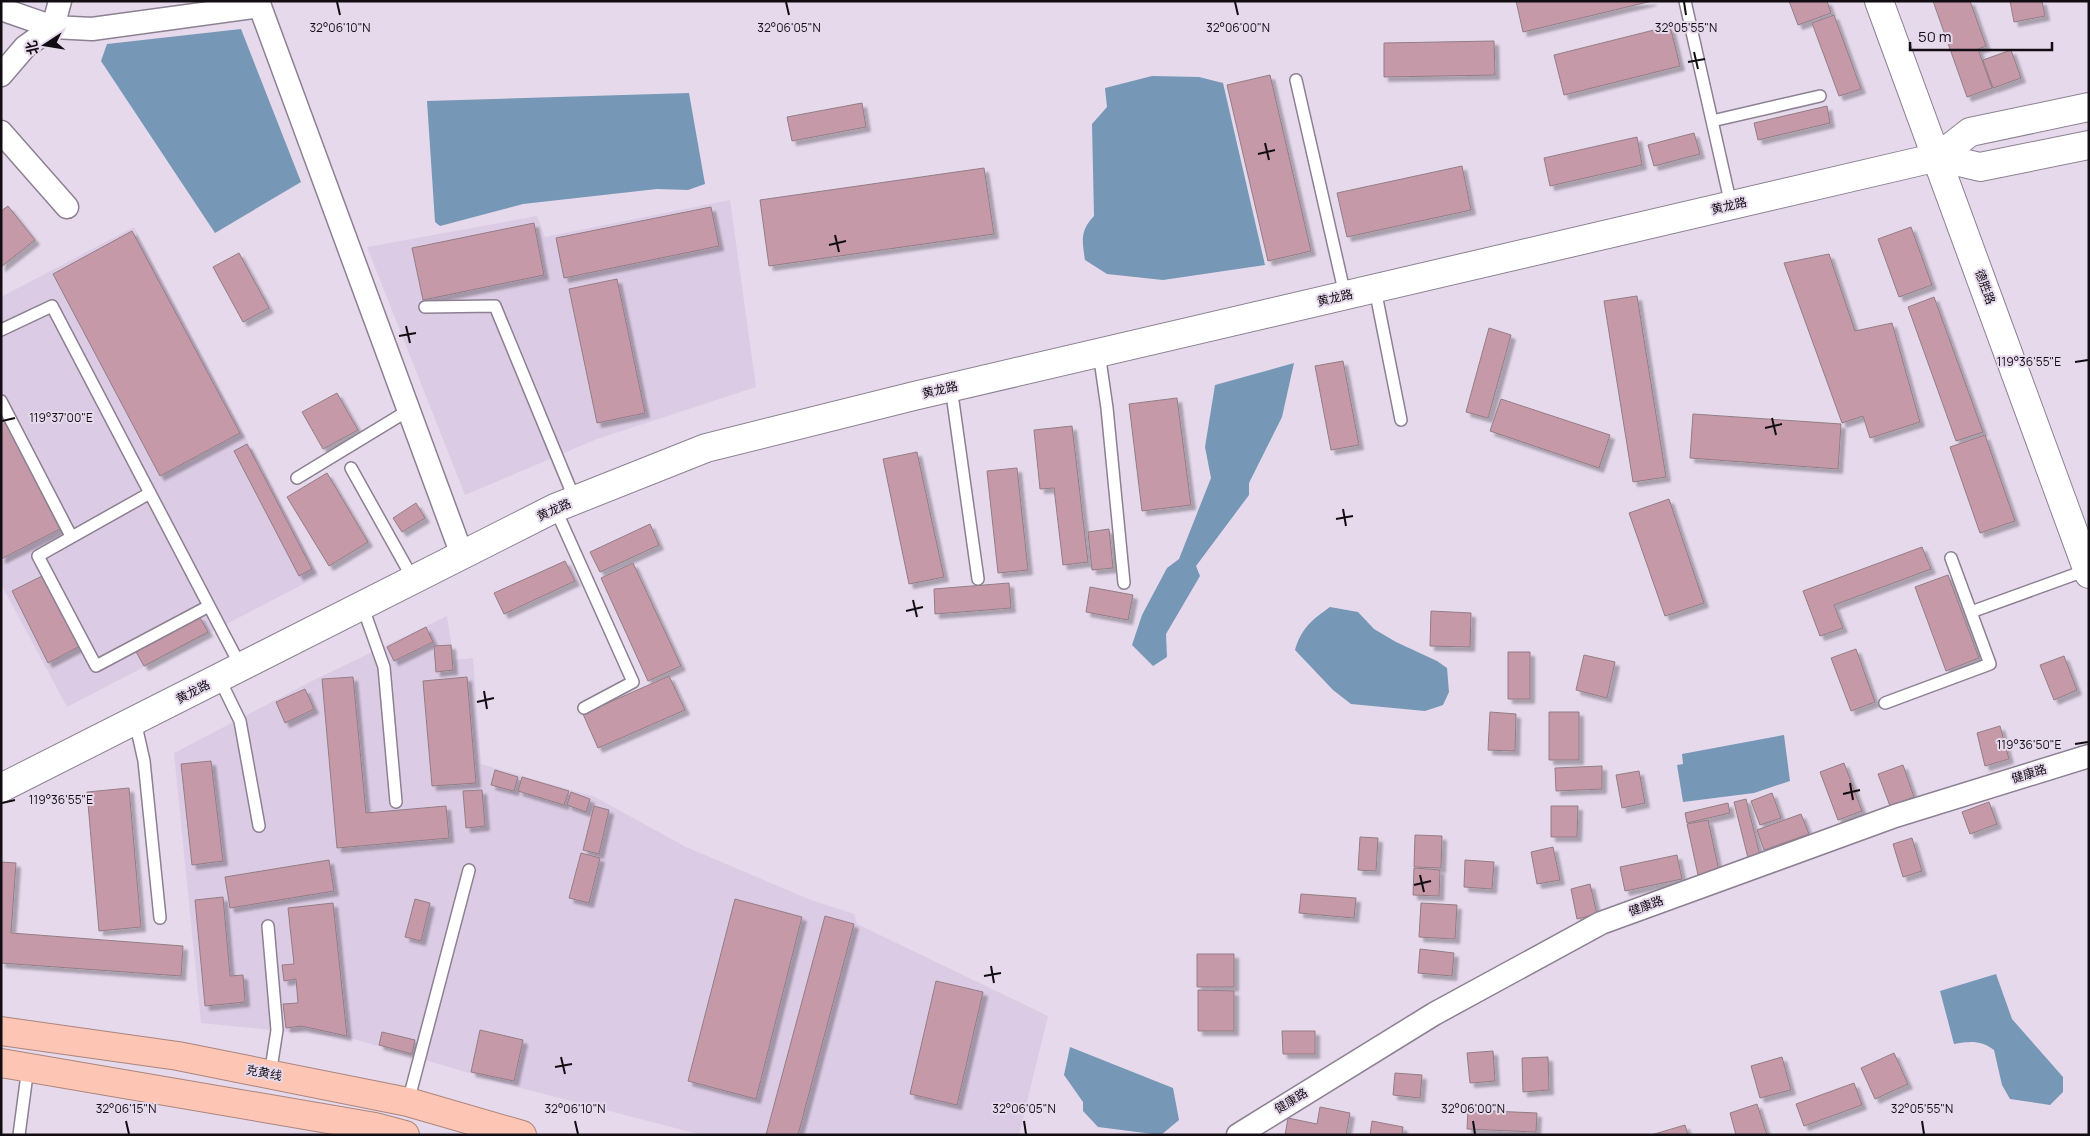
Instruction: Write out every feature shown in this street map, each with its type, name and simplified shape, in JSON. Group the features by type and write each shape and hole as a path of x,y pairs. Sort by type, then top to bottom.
{"highway":[{"name":"克黄线","path":"1,1030 178,1056 408,1102 522,1135"},
{"path":"1,1063 405,1135"}],"main road":[{"name":"德胜路","path":"1879,1 1938,157 2088,572"},
{"name":"黄龙路","path":"1,788 565,504 706,448 951,387 1938,157 1970,132 2089,107"},
{"name":"黄龙路","path":"1938,157 1980,167 2089,145"}],"street":[{"path":"1,74 25,47 53,27 60,1"},
{"path":"1,9 53,27 92,29 259,3 462,555"},
{"path":"1,132 67,207"},
{"name":"健康路","path":"1238,1135 1434,1014 1600,923 1895,816 2089,756"}],"lane":[{"path":"1685,1 1731,206"},
{"path":"1296,80 1345,295"},
{"path":"1712,121 1820,96"},
{"path":"1375,288 1400,420"},
{"path":"1,330 52,306 209,606 230,672 259,826"},
{"path":"425,307 495,306 565,504 634,682 584,708"},
{"path":"1099,353 1107,408 1124,584"},
{"path":"951,387 978,579"},
{"path":"1,401 71,536"},
{"path":"297,478 409,410"},
{"path":"351,468 414,579"},
{"path":"150,493 38,556 96,666 209,606"},
{"path":"1885,703 1990,664 1951,558"},
{"path":"1971,612 2088,572"},
{"path":"362,605 384,667 396,802"},
{"path":"136,721 144,762 160,918"},
{"path":"408,1102 469,870"},
{"path":"268,926 278,1030 270,1075"},
{"path":"19,1135 28,1067"}],"shaded area":[{"path":"730,200 756,387 597,439 465,495 367,247 537,216 545,237"},
{"path":"134,227 319,576 67,707 1,584 1,297"},
{"path":"447,616 454,660 473,658 481,764 595,797 686,847 811,900 854,914 857,924 1048,1016 1019,1135 702,1135 517,1087 350,1038 201,1023 174,753 316,679"}],"water":[{"path":"241,29 301,182 215,233 101,61 107,44"},
{"path":"1152,76 1199,77 1223,83 1265,265 1163,280 1107,274 1085,260 1083,247 1084,231 1094,216 1092,124 1107,107 1105,88"},
{"path":"689,93 705,184 688,190 657,189 523,204 440,226 435,222 427,101"},
{"path":"1294,363 1282,417 1249,483 1249,495 1196,566 1200,576 1166,634 1167,657 1153,666 1132,645 1142,615 1167,568 1179,559 1211,478 1205,447 1215,385"},
{"path":"1330,607 1358,612 1374,629 1447,668 1449,692 1443,705 1425,711 1351,704 1333,690 1295,650 1301,635 1308,625"},
{"path":"1784,735 1790,781 1754,793 1683,802 1677,765 1683,764 1682,754"},
{"path":"1996,974 2012,1019 2063,1077 2063,1092 2050,1105 2010,1099 2002,1085 1994,1050 1985,1044 1965,1042 1954,1044 1940,991"},
{"path":"1070,1047 1173,1088 1179,1120 1161,1135 1098,1127 1083,1111 1083,1102 1064,1075"}],"building":[{"path":"1516,1 1652,1 1523,32"},
{"path":"1789,1 1827,1 1831,13 1798,25"},
{"path":"1933,1 1970,1 1986,46 1978,49 1992,88 1967,97"},
{"path":"2010,1 2042,1 2045,16 2014,22"},
{"path":"1834,15 1861,89 1839,96 1812,23"},
{"path":"1670,26 1680,66 1564,95 1554,55"},
{"path":"1494,41 1495,75 1384,77 1384,43"},
{"path":"2011,50 2021,78 1993,88 1983,60"},
{"path":"1270,75 1311,251 1268,261 1227,85"},
{"path":"862,103 866,127 792,141 787,117"},
{"path":"1827,106 1830,123 1758,140 1754,123"},
{"path":"1694,133 1700,154 1654,166 1648,145"},
{"path":"1637,137 1642,165 1550,186 1544,158"},
{"path":"1462,166 1471,210 1347,237 1337,193"},
{"path":"984,168 994,234 769,266 760,200"},
{"path":"8,206 35,240 1,267 1,211"},
{"path":"711,207 719,246 564,278 556,238"},
{"path":"534,223 544,275 423,300 412,248"},
{"path":"1911,227 1932,285 1899,297 1878,239"},
{"path":"132,231 240,433 160,476 53,274"},
{"path":"239,253 269,308 243,322 213,267"},
{"path":"1829,254 1855,331 1892,323 1920,422 1870,438 1863,416 1842,423 1784,263"},
{"path":"617,279 645,413 597,423 569,289"},
{"path":"1637,296 1666,477 1633,482 1604,301"},
{"path":"1934,297 1983,432 1956,441 1908,307"},
{"path":"1489,328 1511,335 1488,418 1466,412"},
{"path":"1343,361 1359,445 1331,450 1315,366"},
{"path":"337,393 358,430 323,449 302,412"},
{"path":"1177,398 1191,505 1142,511 1129,404"},
{"path":"1501,399 1610,435 1599,468 1490,431"},
{"path":"1,414 60,529 1,559"},
{"path":"1693,414 1841,424 1838,469 1690,458"},
{"path":"1072,426 1088,562 1063,565 1054,488 1040,489 1034,430"},
{"path":"1985,435 2015,521 1980,533 1950,447"},
{"path":"247,444 312,569 299,576 234,451"},
{"path":"917,452 944,577 909,584 883,459"},
{"path":"1017,468 1028,570 998,573 987,471"},
{"path":"327,473 368,542 329,566 287,497"},
{"path":"1669,499 1704,603 1665,616 1629,513"},
{"path":"416,503 425,518 402,532 393,518"},
{"path":"650,524 659,545 600,572 590,552"},
{"path":"1109,529 1113,568 1092,570 1088,532"},
{"path":"1922,547 1931,569 1834,605 1843,628 1820,636 1803,591"},
{"path":"565,561 575,581 504,614 494,593"},
{"path":"633,563 681,666 648,681 601,578"},
{"path":"44,575 80,646 48,663 12,591"},
{"path":"1948,575 1979,658 1946,671 1915,587"},
{"path":"1009,583 1011,608 935,614 934,589"},
{"path":"1090,587 1133,595 1128,620 1086,612"},
{"path":"1431,611 1471,613 1470,647 1430,646"},
{"path":"199,616 208,632 144,666 135,650"},
{"path":"426,627 433,642 394,661 387,647"},
{"path":"451,645 453,670 436,672 434,646"},
{"path":"1856,649 1875,702 1851,711 1831,658"},
{"path":"1508,652 1530,652 1530,699 1508,699"},
{"path":"1584,655 1615,662 1607,698 1576,690"},
{"path":"2064,656 2077,690 2054,700 2040,665"},
{"path":"669,676 685,710 598,748 583,714"},
{"path":"353,677 366,813 446,806 449,838 337,848 322,679"},
{"path":"467,677 476,783 432,786 423,681"},
{"path":"305,689 314,709 285,723 276,702"},
{"path":"1490,712 1516,714 1515,751 1488,750"},
{"path":"1549,712 1579,712 1579,760 1549,760"},
{"path":"2000,726 2009,759 1985,766 1977,733"},
{"path":"211,761 223,861 192,865 181,764"},
{"path":"1844,763 1862,811 1838,820 1820,772"},
{"path":"1903,765 1914,797 1890,806 1878,774"},
{"path":"1602,766 1602,789 1556,791 1555,768"},
{"path":"495,770 518,777 514,791 491,785"},
{"path":"1639,771 1645,803 1622,808 1616,775"},
{"path":"522,777 569,791 564,805 518,791"},
{"path":"129,788 141,927 99,931 87,792"},
{"path":"482,790 485,826 466,828 463,791"},
{"path":"571,792 590,799 586,812 567,805"},
{"path":"1772,793 1781,818 1760,825 1751,801"},
{"path":"1746,799 1761,859 1749,862 1734,802"},
{"path":"1989,802 1997,824 1970,834 1962,812"},
{"path":"1728,803 1730,813 1687,823 1685,813"},
{"path":"594,806 609,810 599,854 583,850"},
{"path":"1551,806 1578,806 1577,837 1551,837"},
{"path":"1801,814 1809,834 1764,850 1757,830"},
{"path":"1708,820 1719,871 1698,875 1687,824"},
{"path":"1415,835 1442,836 1441,868 1414,867"},
{"path":"1360,837 1378,838 1376,871 1358,870"},
{"path":"1912,838 1922,871 1903,877 1893,844"},
{"path":"1553,847 1560,880 1537,884 1531,852"},
{"path":"581,853 600,858 589,903 569,898"},
{"path":"1677,855 1682,879 1625,891 1620,867"},
{"path":"329,860 334,891 230,908 225,877"},
{"path":"1465,860 1494,862 1492,889 1464,887"},
{"path":"1,862 16,863 11,933 183,946 181,976 1,963"},
{"path":"1414,868 1440,870 1439,896 1413,895"},
{"path":"1590,884 1597,914 1577,919 1571,889"},
{"path":"1301,894 1356,898 1354,918 1299,913"},
{"path":"223,897 230,976 243,975 245,1002 205,1006 195,900"},
{"path":"415,899 430,903 421,941 405,937"},
{"path":"735,899 802,917 756,1099 688,1081"},
{"path":"333,903 347,1036 301,1026 286,1028 283,1004 298,1003 296,979 284,981 282,965 294,964 288,908"},
{"path":"1421,903 1457,905 1455,939 1419,937"},
{"path":"825,916 854,924 798,1135 766,1135"},
{"path":"1420,949 1454,953 1452,976 1418,973"},
{"path":"1197,954 1234,954 1234,987 1197,987"},
{"path":"936,981 983,992 957,1105 910,1094"},
{"path":"1198,990 1234,991 1234,1031 1198,1031"},
{"path":"480,1030 523,1040 514,1081 471,1072"},
{"path":"1282,1031 1315,1031 1315,1054 1283,1054"},
{"path":"382,1032 415,1040 412,1054 379,1045"},
{"path":"1493,1051 1495,1081 1470,1083 1467,1053"},
{"path":"1894,1053 1908,1084 1875,1099 1861,1068"},
{"path":"1548,1057 1549,1090 1523,1092 1522,1058"},
{"path":"1782,1057 1791,1090 1760,1098 1751,1066"},
{"path":"1395,1073 1422,1075 1420,1098 1393,1095"},
{"path":"1854,1083 1862,1105 1804,1126 1796,1104"},
{"path":"1757,1104 1767,1135 1736,1135 1730,1113"},
{"path":"1320,1107 1350,1113 1346,1135 1285,1135 1288,1118 1317,1124"},
{"path":"1468,1110 1537,1113 1536,1132 1467,1129"},
{"path":"1372,1121 1403,1127 1402,1135 1370,1135"},
{"path":"1685,1125 1688,1135 1651,1135"}]}
